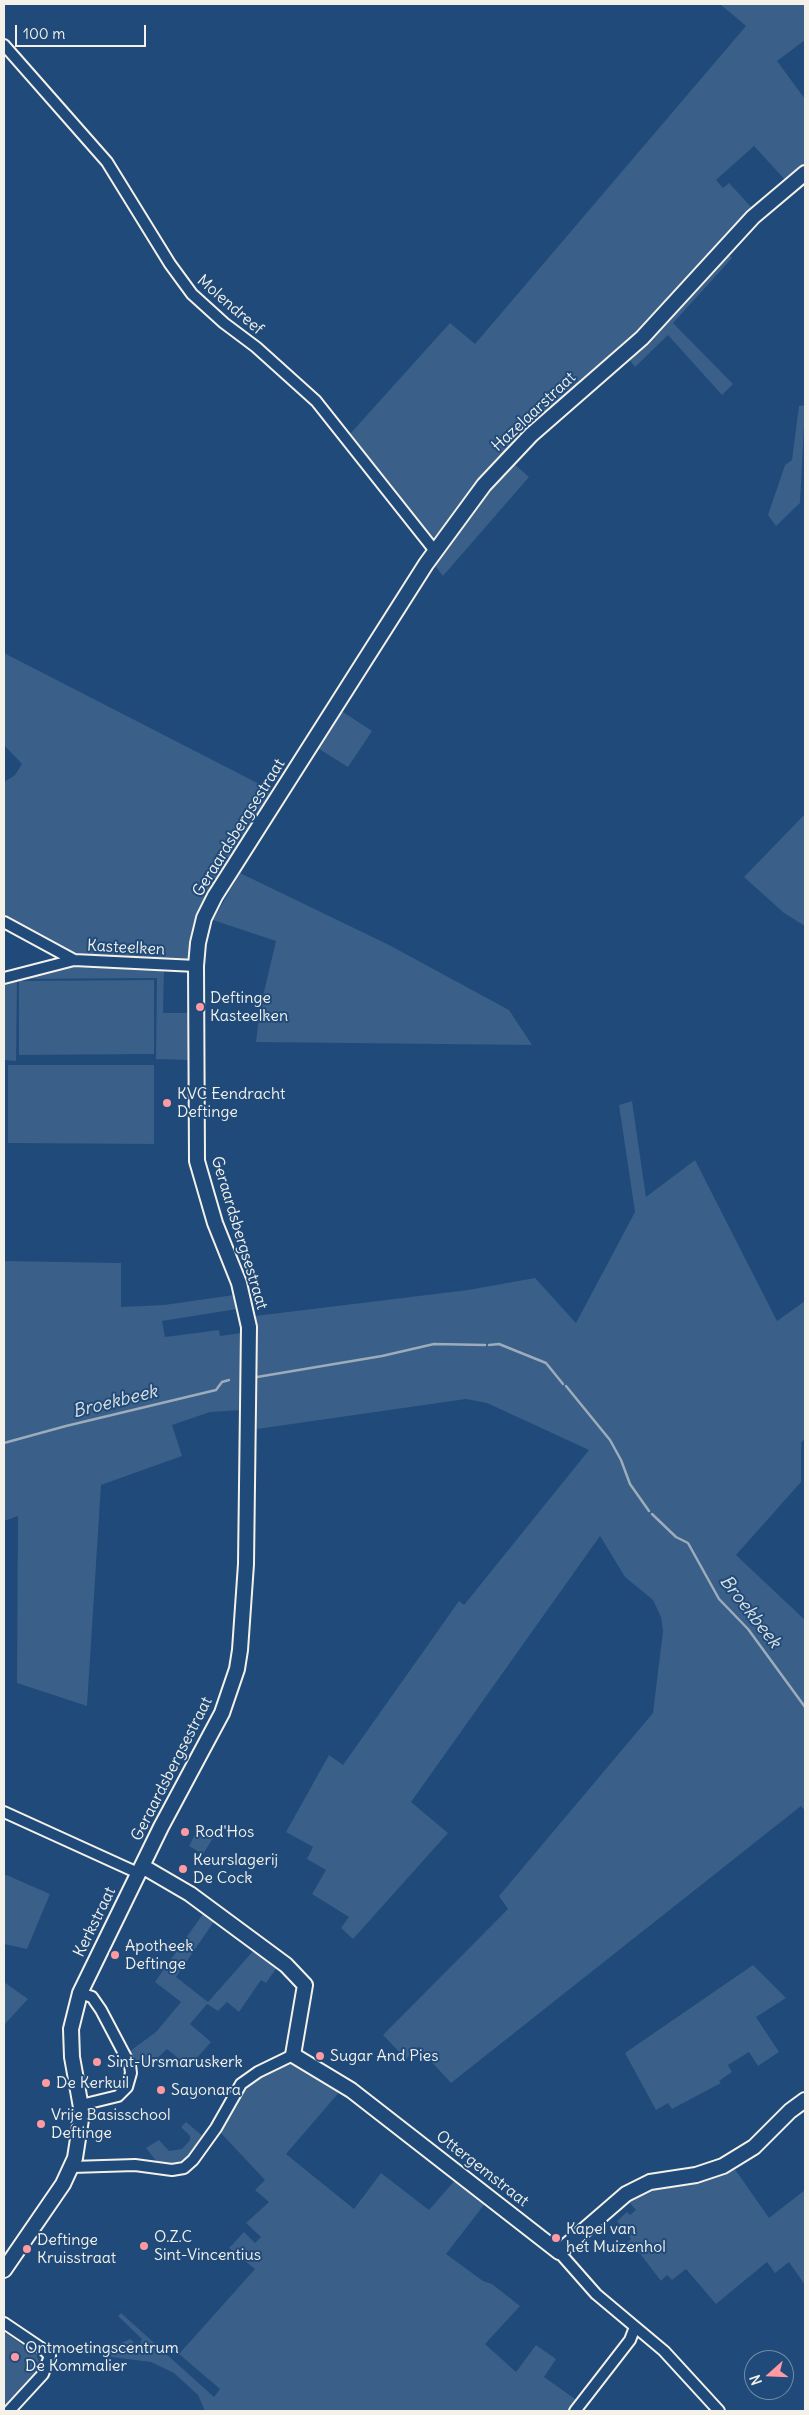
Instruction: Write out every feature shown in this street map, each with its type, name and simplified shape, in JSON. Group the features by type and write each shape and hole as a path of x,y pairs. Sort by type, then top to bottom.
{"street":[{"name":"Molendreef","path":"4,45 107,162 170,264 192,294 224,323 256,347 316,401 435,550"},
{"name":"Hazelaarstraat","path":"331,714 435,550 484,485 532,435 642,338 753,217 805,173"},
{"name":"Geraardsbergsestraat","path":"140,1870 222,1713 237,1669 243,1631 246,1564 249,1327 239,1284 216,1223 197,1161 196,966 200,931 208,909 331,714"},
{"name":"Kasteelken","path":"4,922 74,960 196,966"},
{"path":"4,978 74,960"},
{"path":"4,1812 140,1870 190,1894 286,1965 305,1985 293,2055 251,2076 241,2084 216,2128 193,2160 184,2168 172,2170 135,2165 72,2167"},
{"name":"Kerkstraat","path":"4,2270 72,2167 81,2128 81,2105 72,2057 72,2018 80,1993 140,1870"},
{"path":"80,1993 92,1997 101,2010 130,2065 131,2074 127,2087 118,2096 81,2105"},
{"name":"Ottergemstraat","path":"293,2055 351,2090 559,2252 596,2294 664,2351 719,2411"},
{"path":"559,2252 626,2194 650,2182 696,2175 723,2166 754,2147 790,2111 805,2100"},
{"path":"4,2323 50,2356 43,2374 9,2411"},
{"path":"575,2411 630,2340 635,2328"}],"shaded area":[{"path":"720,4 805,4 805,40 777,61 805,99 805,167 787,182 754,146 716,180 723,188 729,183 754,210 711,251 646,324 489,470 432,540 349,435 450,323 475,344 746,26"},
{"path":"727,253 732,258 673,323 733,384 722,395 668,335 635,367 628,358"},
{"path":"805,405 800,503 776,526 768,515 785,465 792,460 799,406"},
{"path":"513,463 529,477 443,576 434,564 474,505"},
{"path":"4,653 271,790 201,911 191,940 190,959 184,961 75,956 4,919 4,782 15,775 22,764 4,745"},
{"path":"340,710 372,731 348,767 316,747"},
{"path":"805,814 805,926 784,913 744,877"},
{"path":"240,873 389,945 509,1010 532,1045 256,1042 260,1009 276,941 213,920"},
{"path":"76,964 164,968 163,1013 190,1013 189,1060 156,1059 157,978 17,979 16,1061 4,1060 4,982"},
{"path":"154,980 154,1054 19,1055 19,981"},
{"path":"8,1065 154,1065 154,1144 8,1143"},
{"path":"632,1101 646,1197 695,1160 777,1321 805,1301 805,1438 801,1443 801,1482 736,1555 805,1620 805,1811 801,1806 451,2083 418,2047 406,2059 383,2035 508,1909 499,1896 653,1713 663,1631 661,1617 653,1600 625,1577 600,1536 411,1802 448,1833 353,1939 341,1928 349,1917 312,1894 326,1870 307,1859 313,1847 286,1832 329,1755 343,1765 459,1601 464,1605 589,1450 487,1403 466,1399 257,1429 255,1316 468,1290 535,1278 576,1323 635,1212 619,1105"},
{"path":"4,1261 121,1263 121,1307 164,1305 234,1295 237,1309 162,1321 165,1337 219,1330 220,1336 241,1333 241,1410 210,1412 172,1425 182,1456 101,1485 87,1706 17,1683 18,1516 4,1521"},
{"path":"198,1829 213,1838 203,1854 189,1846"},
{"path":"4,1874 50,1894 27,1949 4,1944"},
{"path":"205,1911 215,1920 176,1977 208,2002 255,1949 278,1966 266,1983 261,1980 239,2012 227,2002 218,2011 207,2004 190,2024 211,2042 189,2067 167,2049 148,2067 136,2062 130,2051 156,2032 181,2002 155,1982"},
{"path":"753,1965 786,1998 756,2017 779,2052 758,2066 749,2052 728,2065 732,2072 719,2081 721,2083 672,2109 668,2103 656,2110 625,2053"},
{"path":"4,1982 28,1999 4,2025"},
{"path":"293,2062 342,2089 286,2154 354,2209 381,2173 429,2210 457,2178 487,2201 446,2254 483,2281 492,2284 520,2306 485,2344 516,2372 536,2345 556,2359 544,2377 578,2401 571,2411 205,2411 198,2395 174,2373 151,2362 111,2357 110,2349 130,2339 134,2342 127,2348 138,2349 142,2339 118,2316 121,2313 214,2397 220,2389 179,2354 255,2269 229,2248 244,2232 255,2243 261,2237 246,2223 269,2202 255,2190 265,2180 218,2130 246,2084 284,2063"},
{"path":"186,2122 204,2137 196,2149 179,2166 165,2166 157,2162 146,2148 159,2140 169,2151 182,2149 190,2140 190,2136 181,2127"},
{"path":"732,2165 769,2218 805,2190 805,2285 789,2262 775,2273 767,2262 716,2304 686,2269 672,2280 667,2275 661,2281 635,2247 627,2253 622,2247 631,2239 617,2221 627,2212 630,2215 636,2210 627,2200 635,2193"},
{"path":"4,2332 36,2354 40,2364 38,2375 5,2411"}],"waterway":[{"name":"Broekbeek","path":"257,1377 382,1356 434,1344 485,1345"},
{"name":"Broekbeek","path":"489,1345 499,1344 546,1363 563,1384"},
{"name":"Broekbeek","path":"4,1443 216,1390 222,1382 229,1380"},
{"name":"Broekbeek","path":"566,1386 610,1440 621,1460 630,1484 649,1511"},
{"name":"Broekbeek","path":"652,1514 676,1537 688,1543 719,1599 748,1629 805,1707"}],"place":[{"name":"Deftinge Kasteelken","path":"200,1007"},
{"name":"KVC Eendracht Deftinge","path":"167,1103"},
{"name":"Rod'Hos","path":"185,1832"},
{"name":"Keurslagerij De Cock","path":"183,1869"},
{"name":"Apotheek Deftinge","path":"115,1955"},
{"name":"Sugar And Pies","path":"320,2056"},
{"name":"Sint-Ursmaruskerk","path":"97,2062"},
{"name":"De Kerkuil","path":"46,2083"},
{"name":"Sayonara","path":"161,2090"},
{"name":"Vrije Basisschool Deftinge","path":"41,2124"},
{"name":"Kapel van het Muizenhol","path":"556,2238"},
{"name":"O.Z.C Sint-Vincentius","path":"144,2246"},
{"name":"Deftinge Kruisstraat","path":"27,2249"},
{"name":"Ontmoetingscentrum De Kommalier","path":"15,2357"}]}
